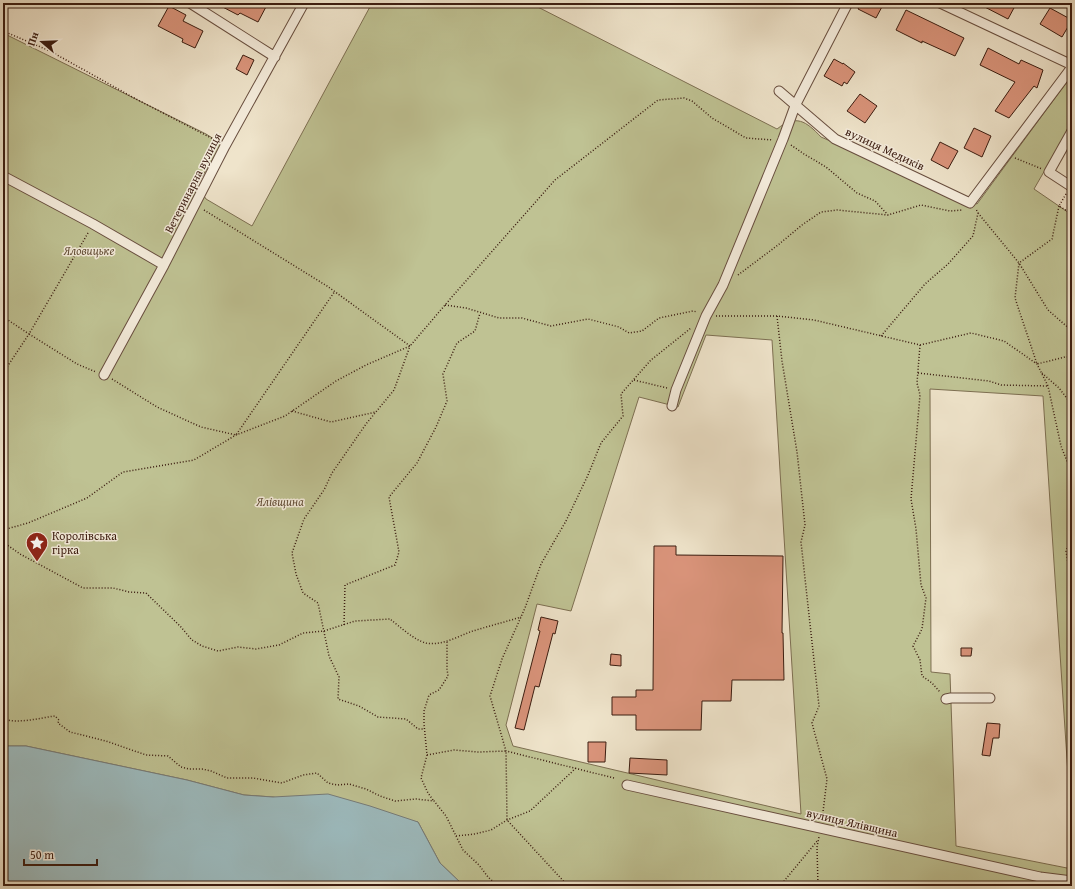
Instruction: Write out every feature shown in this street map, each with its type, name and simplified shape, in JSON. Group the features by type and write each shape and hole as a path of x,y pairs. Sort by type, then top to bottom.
{"street":[{"path":"190,3 275,58"},
{"name":"Ветеринарна вулиця","path":"104,375 164,265 225,146 275,58 304,3"},
{"path":"672,406 676,390 706,316 723,285 784,139 795,106 848,3"},
{"path":"940,3 1072,66 970,203"},
{"name":"вулиця Медиків","path":"778,91 835,139 970,203"},
{"path":"1071,186 1049,172 1072,131"},
{"path":"3,176 93,224 164,265"},
{"path":"946,699 990,698"},
{"name":"вулиця Ялівщина","path":"627,785 1040,877 1072,881"}],"path":[{"path":"3,31 50,51 225,146"},
{"path":"424,729 418,729 406,719 378,717 359,706 338,699 339,677 329,656 318,603 303,593 296,574 292,553 304,519 324,490 332,473 366,424 394,390 410,346 555,180 658,100 684,98 692,101 712,118 746,138 775,140 784,139 804,154 826,167 857,193 875,201 888,215"},
{"path":"1007,154 1049,172"},
{"path":"1071,186 1059,206 1052,239 1019,263 1015,298 1037,364 1048,386 1061,446 1072,474"},
{"path":"723,285 754,264 802,225 821,212 837,210 888,215 921,205 950,211 966,209 970,203 1019,263 1048,310 1072,331"},
{"path":"195,204 335,291 410,346"},
{"path":"1059,206 1072,214"},
{"path":"880,336 925,284 948,264 973,236 978,213"},
{"path":"3,373 29,334 93,224"},
{"path":"236,435 335,291"},
{"path":"445,305 480,312 499,318 522,318 551,326 588,318 619,326 629,333 642,331 659,318 693,311 706,316 777,316 814,320 920,345 971,333 1004,342 1037,364 1065,357 1072,357"},
{"path":"344,625 345,585 395,565 399,552 389,497 417,463 436,428 447,401 443,374 458,343 476,331 480,312"},
{"path":"777,316 782,361 797,452 805,525 801,542 819,706 812,723 827,779 817,847 818,886"},
{"path":"3,322 8,320 77,364 104,375 156,407 201,427 236,435"},
{"path":"568,886 507,820 506,751 490,696 502,659 521,617 541,564 566,521 601,443 623,416 621,394 651,360 694,326"},
{"path":"920,345 917,383 920,394 911,499 916,529 921,585 926,598 922,629 913,646 920,660 922,676 932,683 946,699"},
{"path":"3,530 28,523 87,498 124,472 194,460 236,435 285,416 336,381 366,365 410,346"},
{"path":"1041,372 1059,388 1072,405"},
{"path":"918,374 989,381 1001,385 1048,386"},
{"path":"634,380 676,390"},
{"path":"292,411 331,422 376,412"},
{"path":"1072,534 1066,551 1069,569 1069,591 1072,600"},
{"path":"3,542 20,554 83,588 113,588 129,592 146,593 180,626 192,640 218,651 238,647 256,649 279,645 303,633 324,631 355,621 390,619 405,631 422,641 427,643 447,642 472,631 521,617"},
{"path":"1072,610 1070,631 1072,638"},
{"path":"447,642 448,676 439,690 429,695 424,711 424,729 427,755 421,778 428,793 446,816 463,850 479,865 488,878 498,886"},
{"path":"3,719 23,720 55,716 59,720 58,723 70,732 106,741 146,755 168,756 181,766 189,769 211,771 227,778 253,778 282,783 303,775 317,773 328,783 337,785 348,784 366,789 395,801 416,799 433,800"},
{"path":"427,755 454,750 478,752 506,751 614,778"},
{"path":"456,836 491,830 507,820 530,811 576,768"},
{"path":"780,886 819,839"}],"green space":[{"name":"Ялівщина","path":"372,3 530,3 777,129 784,124 800,121 805,123 821,137 977,204 1072,75 1072,123 1034,189 1072,215 1072,835 1043,396 930,389 931,672 950,674 956,846 1072,869 1072,886 464,886 440,863 418,822 273,797 244,795 187,780 26,746 3,746 3,33 206,134 222,144 197,185 206,199 252,226","holes":["706,335 772,340 801,814 513,746 506,725 537,604 571,611 639,397 678,407"]}],"water":[{"path":"3,746 26,746 187,780 244,795 273,797 328,794 370,806 418,822 440,863 464,886 3,886"}],"building":[{"path":"215,3 268,3 258,22 240,13 238,15"},
{"path":"861,3 884,3 876,18 858,9"},
{"path":"977,3 1010,3 1015,6 1008,19"},
{"path":"169,6 186,15 183,21 203,31 195,48 182,42 183,39 158,26"},
{"path":"1050,8 1072,20 1062,37 1040,24"},
{"path":"906,10 964,38 955,56 922,41 922,43 896,30"},
{"path":"988,48 1019,64 1021,60 1043,70 1037,88 1034,86 1009,118 995,111 1015,82 980,65"},
{"path":"243,55 254,60 247,75 236,69"},
{"path":"834,59 843,63 855,72 847,84 844,82 842,86 824,76"},
{"path":"860,94 877,106 865,123 847,111"},
{"path":"974,128 991,136 982,157 964,148"},
{"path":"940,142 958,151 948,169 931,160"},
{"path":"654,546 676,546 676,555 783,556 782,633 784,680 732,680 731,701 702,701 701,730 636,730 636,715 612,715 612,697 636,697 636,690 653,690"},
{"path":"541,617 558,621 555,634 553,633 539,687 535,686 524,730 515,728 540,631 538,630"},
{"path":"961,648 972,648 971,656 961,656"},
{"path":"611,654 621,655 621,666 610,665"},
{"path":"987,723 1000,724 999,738 993,738 990,756 982,755"},
{"path":"588,742 606,742 605,762 588,762"},
{"path":"630,758 667,760 667,775 629,773"}],"place":[{"name":"Королівська гірка","path":"37,562"}],"park label":[{"name":"Яловицьке","path":"89,251"}]}
